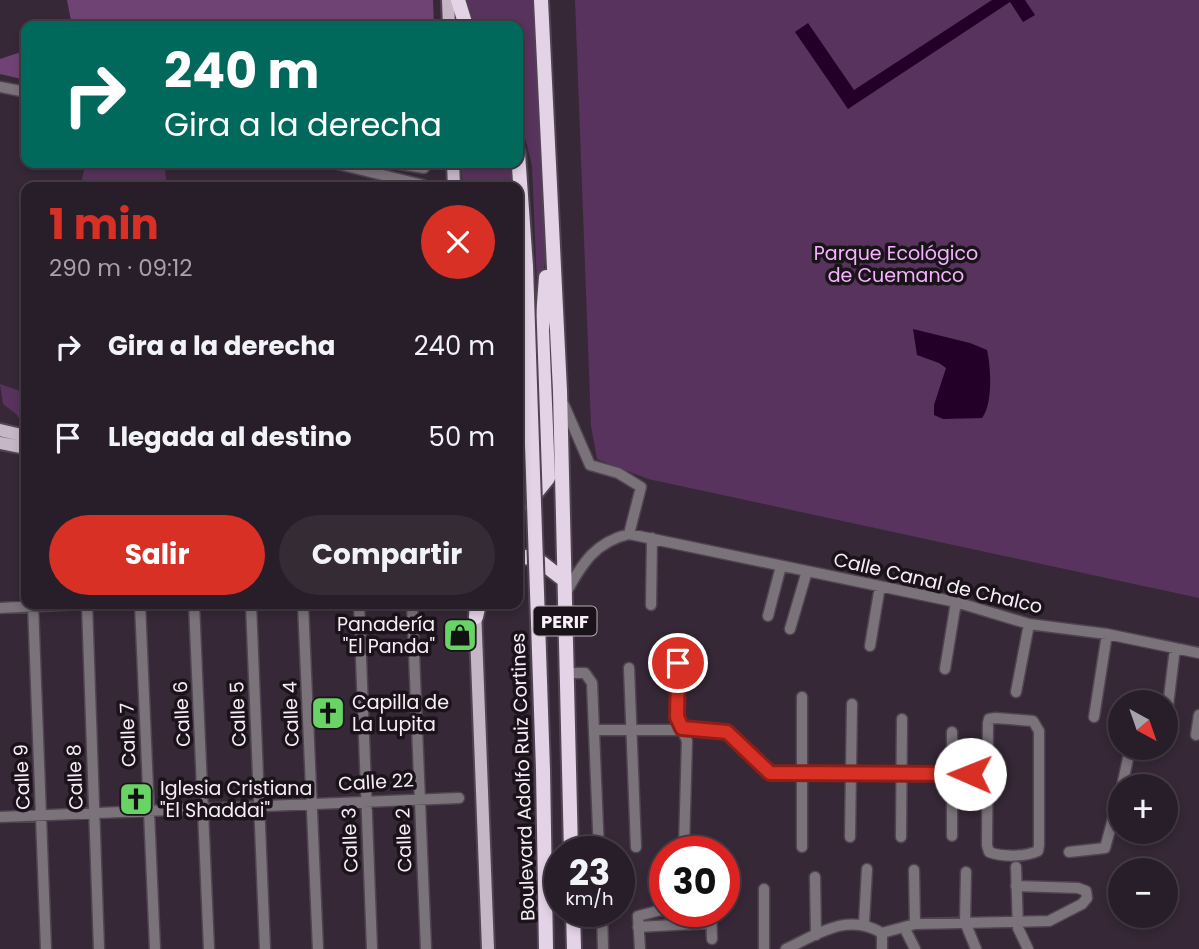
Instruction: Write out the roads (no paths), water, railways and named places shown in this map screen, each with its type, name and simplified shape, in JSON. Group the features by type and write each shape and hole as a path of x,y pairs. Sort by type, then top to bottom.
{"highway":[{"path":"458,0 464,21"},
{"name":"PERIF","path":"541,0 560,391 572,836"},
{"name":"Boulevard Adolfo Ruiz Cortines","path":"523,224 543,770 546,949"},
{"path":"523,503 543,488 548,478 541,330 550,226"},
{"path":"523,557 537,559 564,587"},
{"path":"573,927 574,949"}],"main road":[{"path":"448,0 449,21"},
{"path":"0,430 21,435"},
{"path":"0,443 21,447"},
{"path":"477,609 488,949"}],"street":[{"path":"0,87 21,91"},
{"path":"375,168 412,182"},
{"path":"560,391 569,420 590,465 618,473 641,487 631,530 598,547 564,587"},
{"name":"Calle Canal de Chalco","path":"631,530 652,538 956,602 1029,624 1107,634 1199,653"},
{"path":"651,606 652,538"},
{"path":"768,616 782,566"},
{"path":"790,629 807,571"},
{"path":"870,646 880,586"},
{"path":"945,669 956,602"},
{"path":"0,608 21,606"},
{"name":"Calle 9","path":"33,609 46,949"},
{"name":"Calle 8","path":"87,609 99,949"},
{"name":"Calle 7","path":"141,609 155,949"},
{"name":"Calle 6","path":"194,609 209,949"},
{"name":"Calle 5","path":"251,609 265,949"},
{"name":"Calle 4","path":"303,609 318,949"},
{"name":"Calle 3","path":"359,609 372,949"},
{"name":"Calle 2","path":"412,609 426,949"},
{"path":"1016,692 1029,624"},
{"path":"1094,717 1107,634"},
{"path":"1170,690 1175,648"},
{"path":"678,663 677,717 687,741 684,836"},
{"path":"629,668 636,847"},
{"path":"567,673 585,673 590,676 595,730 598,836"},
{"path":"802,697 802,847"},
{"path":"850,837 852,704"},
{"path":"1196,736 1199,715"},
{"path":"901,837 902,719"},
{"path":"989,719 1033,721 1037,724 1038,851 997,855 989,852 987,774 989,719"},
{"path":"595,730 682,728 725,731 767,772 987,774"},
{"path":"952,732 952,836"},
{"name":"Calle 22","path":"0,817 419,797 459,798"},
{"path":"1069,852 1105,848 1108,837"},
{"path":"1016,867 1020,935 1028,949"},
{"path":"864,923 867,869"},
{"path":"914,870 915,924"},
{"path":"966,872 965,922 976,949"},
{"path":"814,877 816,935"},
{"path":"786,949 843,924 864,923 882,933 915,924 1049,921 1082,904 1087,898 1086,891 1079,888 1016,887"},
{"path":"764,889 764,949"},
{"path":"640,949 638,916 649,913"},
{"path":"638,927 649,926"},
{"path":"904,926 915,949"},
{"path":"602,927 603,949"},
{"path":"711,927 712,939"},
{"path":"882,933 882,949"}],"place":[{"name":"Panadería \"El Panda\"","path":"460,635"},
{"name":"Capilla de La Lupita","path":"328,713"},
{"name":"Iglesia Cristiana \"El Shaddai\"","path":"136,799"}],"park label":[{"name":"Parque Ecológico de Cuemanco","path":"896,264"}]}
